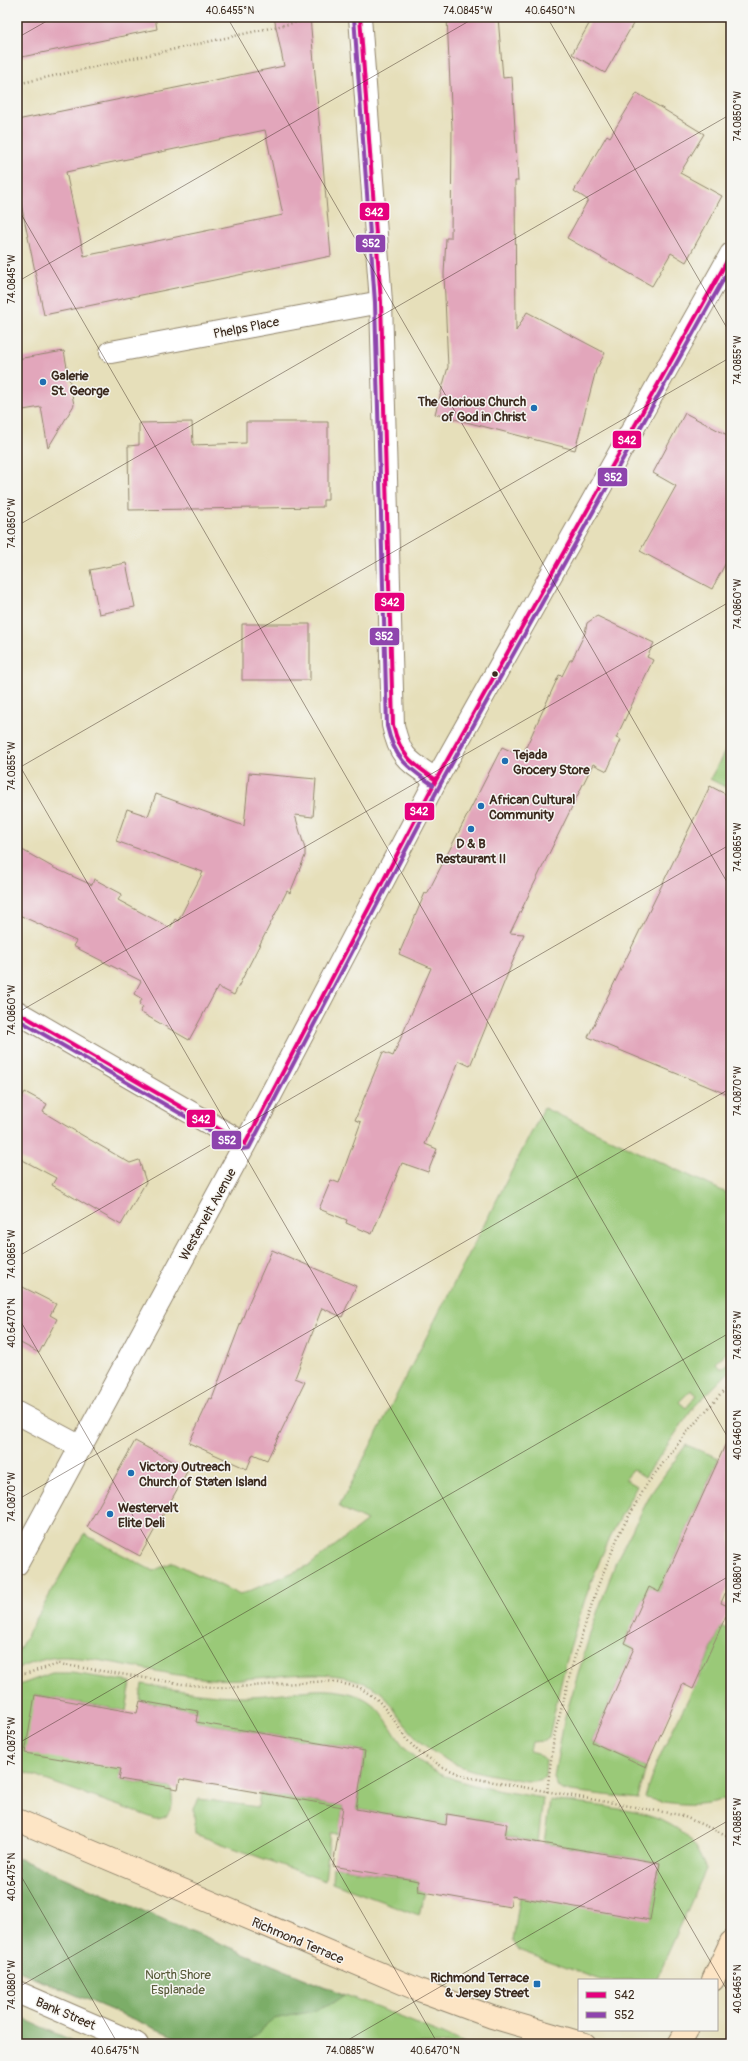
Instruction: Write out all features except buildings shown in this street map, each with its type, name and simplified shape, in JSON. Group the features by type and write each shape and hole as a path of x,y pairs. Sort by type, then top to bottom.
{"main road":[{"name":"Richmond Terrace","path":"17,1820 419,1990 492,2017 585,2044"},
{"path":"713,1979 731,1942"},
{"path":"679,2044 686,2031"}],"street":[{"path":"360,17 380,302 393,725 397,744 406,758 436,780"},
{"name":"Westervelt Avenue","path":"17,1564 245,1144 436,780 731,254"},
{"name":"Phelps Place","path":"111,352 380,302"},
{"path":"17,1012 245,1144"},
{"path":"17,1413 80,1446"},
{"name":"Bank Street","path":"17,1992 138,2044"}],"path":[{"path":"17,84 320,17"},
{"path":"547,1792 554,1737 574,1659 597,1588 620,1532 647,1484 687,1432 731,1383"},
{"path":"17,1676 59,1664 182,1684 214,1687 277,1685 328,1681 359,1687 378,1700 394,1720 406,1739 419,1752 466,1777 680,1814 731,1837"}],"green space":[{"path":"731,740 731,790 710,779"},
{"path":"544,1108 731,1195 731,1355 727,1352 715,1363 721,1369 731,1360 731,1370 694,1407 645,1477 632,1469 625,1479 637,1486 606,1546 585,1599 565,1667 549,1737 543,1741 532,1742 530,1751 538,1753 546,1760 545,1777 536,1781 520,1780 473,1770 447,1760 435,1753 413,1734 378,1690 354,1679 334,1675 314,1674 212,1679 175,1675 84,1658 66,1657 47,1659 17,1669 17,1653 84,1534 153,1571 173,1562 240,1595 310,1565 367,1521 339,1507","holes":["691,1390 697,1395 686,1408 679,1402"]},
{"path":"686,1445 719,1458 659,1592 649,1587 624,1643 634,1648 592,1742 646,1767 638,1799 562,1790 558,1787 554,1777 564,1721 593,1624 617,1559 652,1492"},
{"path":"721,1626 731,1631 731,1797 710,1803 699,1804 678,1804 645,1798 653,1772 670,1734 698,1680"},
{"path":"52,1673 71,1673 131,1682 126,1711 35,1695 121,1769 119,1779 171,1788 172,1804 170,1812 167,1816 156,1819 17,1770 17,1686"},
{"path":"142,1684 196,1693 236,1696 264,1695 306,1690 334,1690 361,1697 376,1708 410,1753 439,1773 455,1780 473,1785 543,1798 538,1842 505,1837 506,1824 447,1814 446,1825 356,1809 365,1751 196,1722 198,1711 140,1701"},
{"path":"260,1793 343,1807 339,1834 330,1833 325,1881 195,1834 194,1809 199,1799 258,1807"},
{"path":"550,1800 601,1806 637,1813 670,1824 683,1833 690,1841 706,1869 656,1979 597,1979 518,1950 513,1940 520,1897 650,1919 660,1863 544,1843"},
{"name":"North Shore Esplanade","path":"17,1858 301,1977 467,2044 192,2044 17,1970"},
{"name":"North Shore Esplanade","path":"17,1858 345,1995 335,2002 314,2011 274,2019 245,2044 192,2044 17,1970"},
{"path":"333,1866 419,1881 418,1891 425,1892 419,1915 332,1883"},
{"path":"17,2016 80,2044 17,2044"}],"transit line":[{"name":"S52","path":"354,17 375,302 387,726 393,746 403,761 416,773 433,785"},
{"name":"S42","path":"360,17 381,302 393,725 399,744 403,751 413,763 436,780"},
{"name":"S42","path":"17,1012 245,1144 436,780 731,254"},
{"name":"S52","path":"17,1019 242,1149 249,1148 441,783 731,266"}],"place":[{"name":"Galerie St. George","path":"43,382"},
{"name":"The Glorious Church of God in Christ","path":"534,408"},
{"name":"Tejada Grocery Store","path":"505,761"},
{"name":"African Cultural Community","path":"481,806"},
{"name":"D & B Restaurant II","path":"471,829"},
{"name":"Victory Outreach Church of Staten Island","path":"131,1473"},
{"name":"Westervelt Elite Deli","path":"110,1514"},
{"name":"Richmond Terrace & Jersey Street","path":"537,1984"}]}
